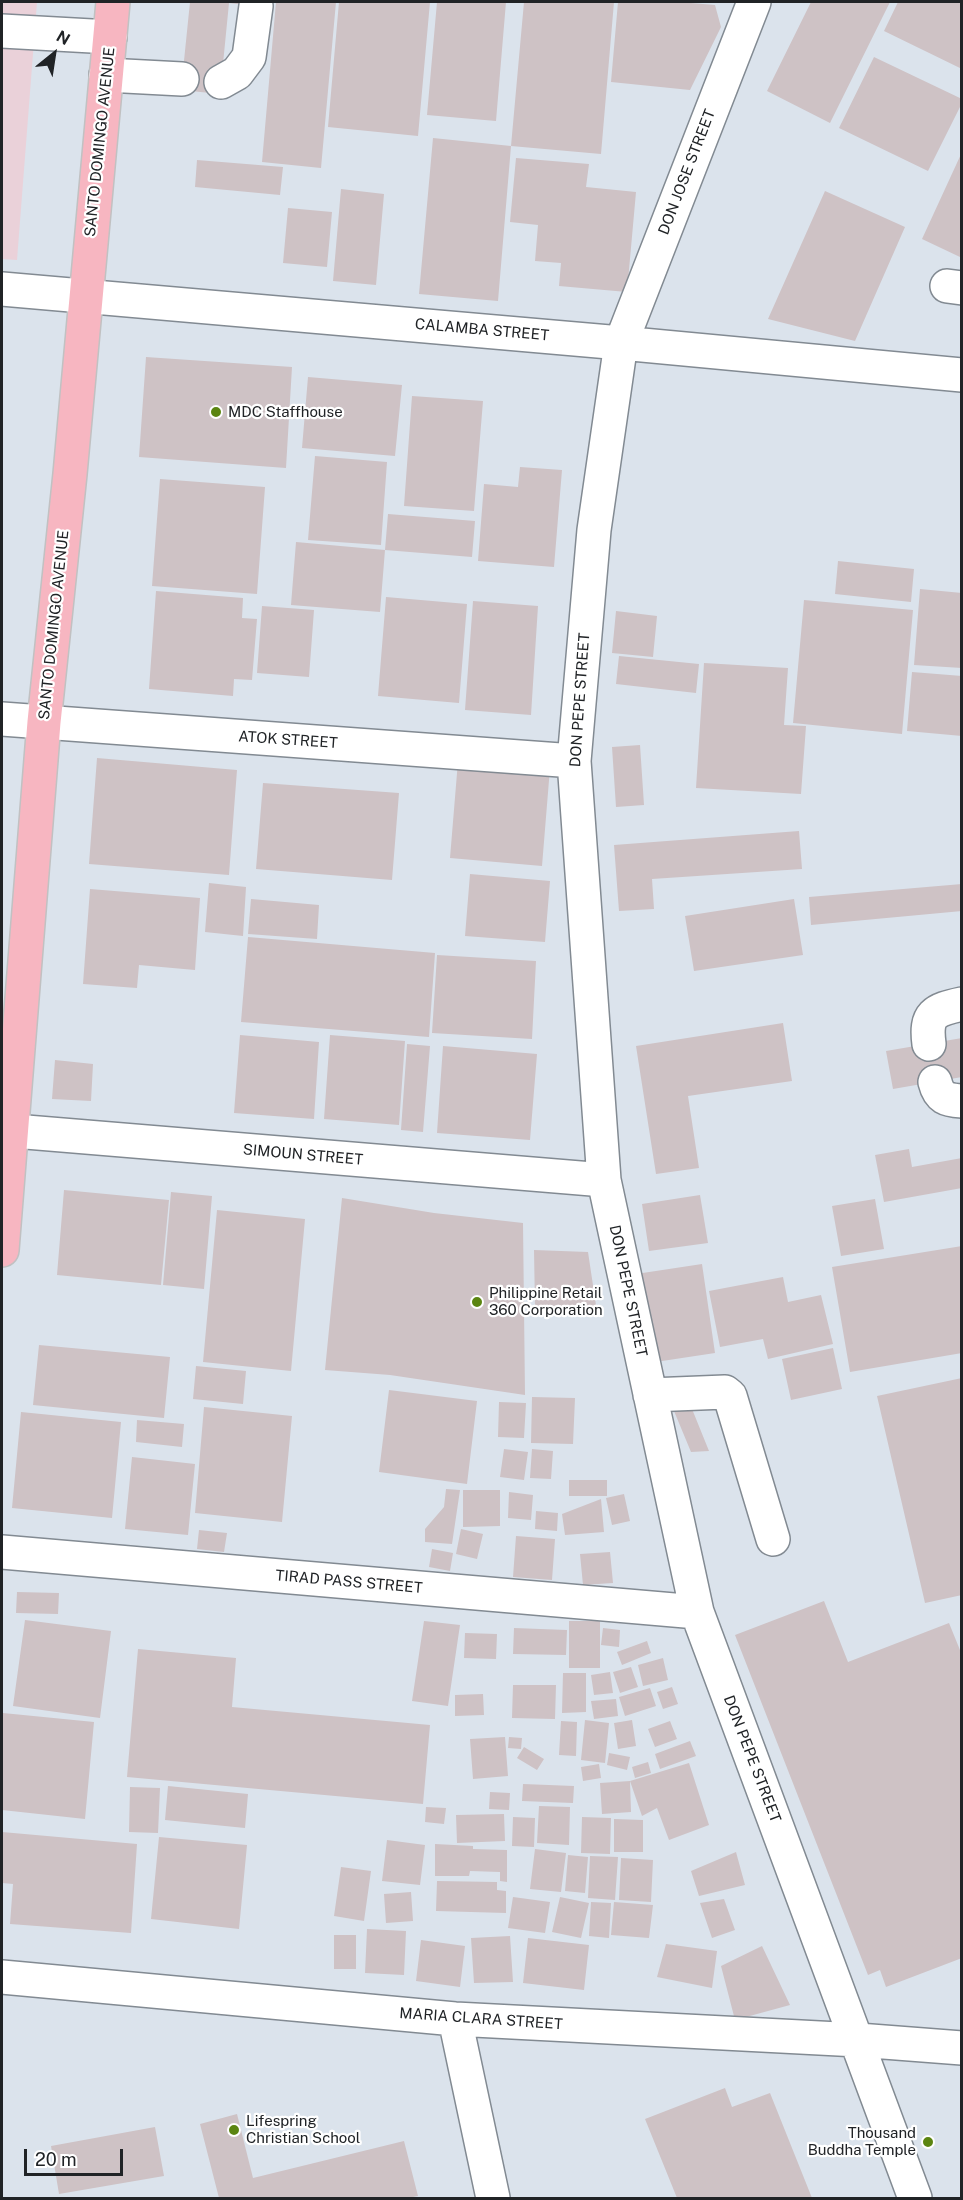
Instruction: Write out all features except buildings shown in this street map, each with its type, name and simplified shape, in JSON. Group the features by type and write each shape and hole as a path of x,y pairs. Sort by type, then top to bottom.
{"main road":[{"name":"SANTO DOMINGO AVENUE","path":"2,1250 6,1131 113,2"}],"street":[{"name":"DON JOSE STREET","path":"621,343 754,2"},
{"path":"221,82 237,73 249,57 256,6"},
{"path":"2,31 110,37"},
{"path":"106,75 182,79"},
{"name":"CALAMBA STREET","path":"2,289 962,375"},
{"name":"DON PEPE STREET","path":"621,343 594,530 574,760 604,1180 698,1612 915,2199"},
{"name":"ATOK STREET","path":"2,718 574,760"},
{"path":"929,1044 927,1026 933,1016 943,1008 962,1004"},
{"path":"935,1082 938,1092 948,1100 962,1101"},
{"name":"SIMOUN STREET","path":"6,1131 604,1180"},
{"path":"650,1395 725,1392 730,1395 773,1539"},
{"name":"TIRAD PASS STREET","path":"2,1552 698,1612"},
{"name":"MARIA CLARA STREET","path":"2,1977 455,2019 858,2040 962,2048"},
{"path":"455,2019 493,2199"}],"shaded area":[{"path":"2,2 37,2 17,260 2,259"}],"place":[{"name":"MDC Staffhouse","path":"216,412"},
{"name":"Philippine Retail 360 Corporation","path":"477,1302"},
{"name":"Lifespring Christian School","path":"234,2130"},
{"name":"Thousand Buddha Temple","path":"928,2142"}]}
